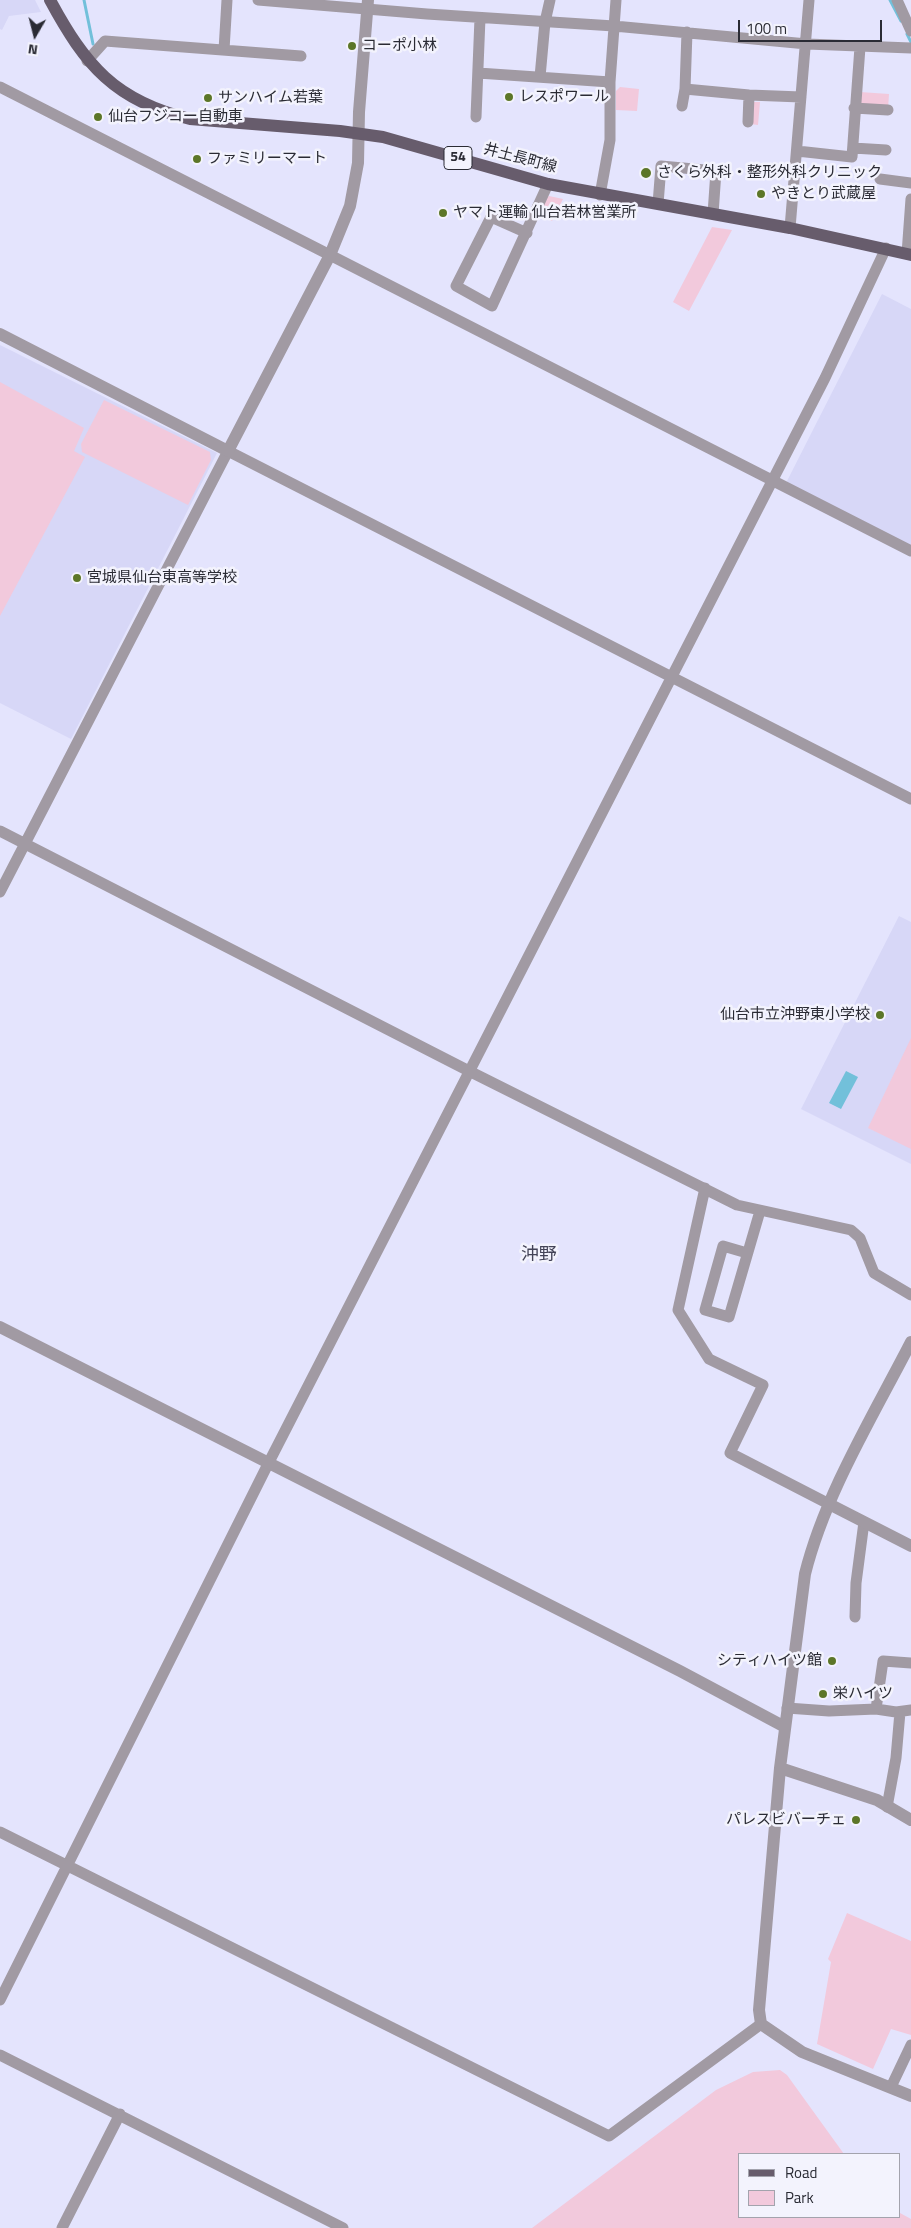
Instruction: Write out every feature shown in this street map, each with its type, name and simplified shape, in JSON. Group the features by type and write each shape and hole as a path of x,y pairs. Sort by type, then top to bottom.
{"main road":[{"name":"井土長町線","path":"50,0 87,61 121,90 148,106 174,116 190,120 358,133 401,141 548,184 600,195 790,228 886,248 909,255"}],"street":[{"path":"224,50 227,0"},
{"path":"264,0 367,4 480,18 614,26 807,44 909,48"},
{"path":"540,77 545,22 550,0"},
{"path":"600,195 610,140 610,82 616,0"},
{"path":"790,228 807,44 809,0"},
{"path":"897,0 911,31"},
{"path":"0,892 330,255 350,206 358,163 358,133 367,4"},
{"path":"476,117 480,18"},
{"path":"682,106 685,89 687,32"},
{"path":"87,61 104,41 301,56"},
{"path":"797,151 852,157 854,108 860,46"},
{"path":"478,72 610,82"},
{"path":"0,87 771,481 911,550"},
{"path":"685,89 749,95 801,97"},
{"path":"748,122 749,95"},
{"path":"854,108 888,110"},
{"path":"853,148 886,150"},
{"path":"658,204 661,166 716,171 713,214"},
{"path":"880,179 911,184"},
{"path":"527,233 491,217 456,286 492,306 527,233 548,184"},
{"path":"909,255 911,198"},
{"path":"0,2000 268,1464 824,378 886,248"},
{"path":"0,334 911,799"},
{"path":"0,831 469,1071 737,1205 852,1230 860,1238 874,1272 911,1295"},
{"path":"705,1188 678,1310 709,1360 763,1386 730,1453 911,1546"},
{"path":"747,1253 723,1246 705,1310 729,1317 760,1211"},
{"path":"0,1327 671,1667 785,1727"},
{"path":"911,1342 829,1504 811,1548 805,1574 780,1768 760,1976 759,2010 761,2024 802,2052 911,2096"},
{"path":"855,1617 856,1583 864,1522"},
{"path":"876,1709 883,1661 911,1663"},
{"path":"787,1708 830,1711 876,1709 906,1711 887,1807"},
{"path":"780,1768 877,1800 911,1820"},
{"path":"0,1832 610,2136 761,2024"},
{"path":"891,2087 911,2045"},
{"path":"0,2055 343,2228"},
{"path":"62,2228 120,2114"}],"shaded area":[{"path":"0,0 35,0 41,12 9,16 2,30 0,29"},
{"path":"882,294 911,309 911,546 786,483"},
{"name":"宮城県仙台東高等学校","path":"0,345 217,453 71,739 0,703"},
{"name":"仙台市立沖野東小学校","path":"899,916 911,922 911,1164 801,1109"},
{"path":"846,1071 858,1077 841,1109 829,1103"}],"green space":[{"path":"620,87 639,89 637,111 616,110 616,91"},
{"path":"860,92 889,94 888,109 860,106"},
{"path":"750,102 760,102 758,125 750,124"},
{"path":"549,196 563,199 552,221 538,215 544,200"},
{"path":"712,227 732,230 689,311 673,302"},
{"path":"0,382 84,428 74,451 85,457 0,616"},
{"path":"104,400 210,452 211,460 188,505 82,452 81,444"},
{"path":"911,1038 911,1149 868,1128"},
{"path":"847,1913 911,1941 911,2035 891,2029 873,2069 817,2044 831,1962 828,1959"},
{"path":"780,2070 787,2075 843,2153 738,2153 738,2218 901,2218 901,2214 911,2219 911,2228 532,2228 716,2090 753,2072"}],"waterway":[{"path":"84,0 93,44"},
{"path":"890,0 901,21"},
{"path":"907,34 911,42"}],"place":[{"name":"コーポ小林","path":"352,46"},
{"name":"レスポワール","path":"509,97"},
{"name":"サンハイム若葉","path":"208,98"},
{"name":"仙台フジコー自動車","path":"98,117"},
{"name":"ファミリーマート","path":"197,159"},
{"name":"さくら外科・整形外科クリニック","path":"646,173"},
{"name":"やきとり武蔵屋","path":"761,194"},
{"name":"ヤマト運輸 仙台若林営業所","path":"443,213"},
{"name":"宮城県仙台東高等学校","path":"77,578"},
{"name":"仙台市立沖野東小学校","path":"880,1015"},
{"name":"シティハイツ館","path":"832,1661"},
{"name":"栄ハイツ","path":"823,1694"},
{"name":"パレスビバーチェ","path":"856,1820"}],"district":[{"name":"沖野","path":"539,1256"}]}
